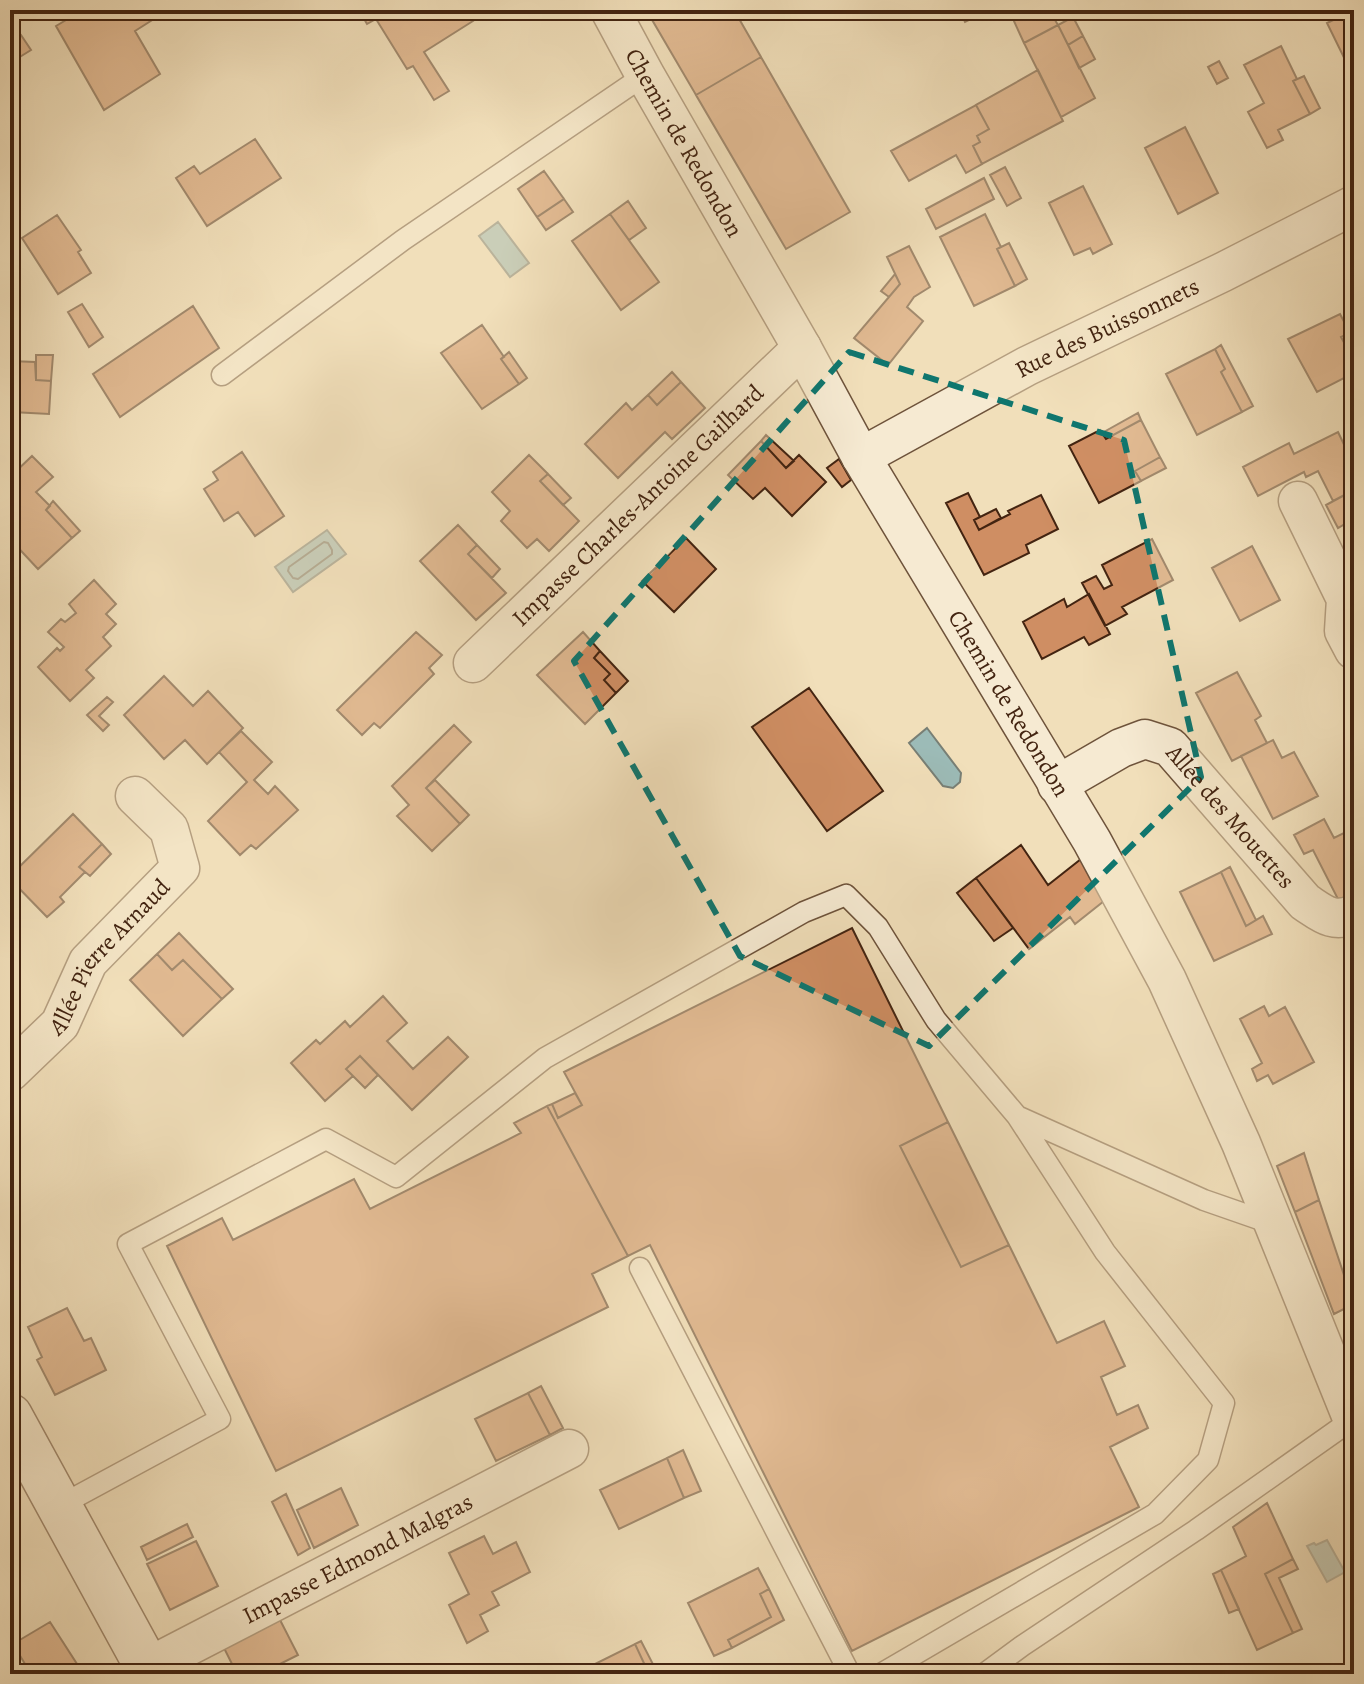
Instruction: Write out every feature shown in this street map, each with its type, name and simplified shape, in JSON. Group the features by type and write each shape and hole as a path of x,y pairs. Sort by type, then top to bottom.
{"street":[{"name":"Chemin de Redondon","path":"610,10 861,457 1092,841 1167,980 1241,1143 1353,1421"},
{"name":"Rue des Buissonnets","path":"861,457 1027,366 1354,205"},
{"name":"Impasse Charles-Antoine Gailhard","path":"473,663 802,348"},
{"path":"1298,501 1346,599 1344,631 1354,650"},
{"name":"Allée des Mouettes","path":"1057,785 1121,748 1145,739 1170,747 1305,902 1328,917 1354,914"},
{"name":"Allée Pierre Arnaud","path":"10,1072 60,1024 88,962 180,868 169,829 135,796"},
{"path":"10,1416 150,1670"},
{"name":"Impasse Edmond Malgras","path":"150,1670 569,1449"}],"lane":[{"path":"222,375 403,240 645,75"},
{"path":"59,1506 220,1419 128,1244 326,1139 396,1177 545,1058 804,912 846,895 878,927 936,1020 1017,1116 1105,1252 1224,1403 1208,1460 1155,1514 881,1674"},
{"path":"1017,1116 1204,1200 1273,1224"},
{"path":"640,1268 850,1674"},
{"path":"984,1674 1353,1421"}],"highlighted area":[{"path":"849,352 1124,440 1201,777 929,1046 740,956 574,661"}],"water":[{"path":"498,222 529,263 510,277 479,236"},
{"path":"327,530 346,554 293,592 275,567"},
{"path":"927,728 961,773 960,782 953,788 943,786 909,743"},
{"path":"1327,1540 1345,1572 1327,1582 1307,1546"}],"building":[{"path":"83,10 168,10 135,31 160,74 104,110 56,26"},
{"path":"359,10 467,10 473,21 424,52 449,91 434,100 413,66 407,69 376,19 367,24"},
{"path":"665,10 734,10 761,57 696,95 651,18"},
{"path":"960,10 989,10 965,22"},
{"path":"1032,10 1049,10 1058,25 1024,43 1013,19"},
{"path":"1354,10 1354,78 1327,23"},
{"path":"1073,17 1083,36 1068,45 1058,25"},
{"path":"1058,25 1095,98 1061,117 1024,43"},
{"path":"21,35 31,50 10,63 10,42"},
{"path":"1083,36 1095,59 1079,68 1068,45"},
{"path":"1281,46 1297,79 1293,81 1310,114 1278,130 1283,140 1267,148 1248,112 1264,103 1244,65"},
{"path":"761,57 850,212 786,249 696,95"},
{"path":"1219,61 1228,78 1217,84 1208,67"},
{"path":"1038,70 1063,121 982,164 973,146 980,142 977,136 989,129 976,105"},
{"path":"1304,76 1320,108 1310,114 1293,81"},
{"path":"976,105 989,129 977,136 980,142 973,146 982,164 966,173 956,155 909,181 891,151"},
{"path":"1185,127 1218,193 1178,214 1145,148"},
{"path":"255,139 281,178 207,226 176,178 194,166 200,174"},
{"path":"1005,167 1021,198 1007,206 990,175"},
{"path":"544,171 564,199 537,217 518,189"},
{"path":"984,178 994,199 936,229 926,209"},
{"path":"1083,186 1112,244 1093,254 1090,248 1074,255 1049,203"},
{"path":"564,199 573,212 546,230 537,217"},
{"path":"628,201 646,228 629,240 610,214"},
{"path":"610,214 659,282 621,310 572,241"},
{"path":"985,214 1015,286 974,306 940,237"},
{"path":"57,215 81,250 78,252 91,273 58,294 22,238"},
{"path":"1009,243 1027,279 1015,286 997,249"},
{"path":"909,246 930,287 914,297 907,307 923,321 888,365 854,338 900,284 887,257"},
{"path":"895,274 900,284 889,297 881,291"},
{"path":"82,304 103,337 89,347 68,312"},
{"path":"193,306 219,348 120,417 93,374"},
{"path":"1340,314 1350,333 1341,337 1354,361 1354,373 1317,392 1288,339"},
{"path":"482,325 519,384 482,409 441,353"},
{"path":"1350,333 1354,340 1354,361 1341,337"},
{"path":"1221,345 1253,406 1242,412 1221,372 1225,369 1215,349"},
{"path":"1215,349 1225,369 1221,372 1242,412 1197,435 1166,374"},
{"path":"509,352 527,378 519,384 501,359"},
{"path":"36,355 53,355 51,381 36,380"},
{"path":"10,361 35,362 36,380 51,381 49,414 12,412"},
{"path":"672,372 681,382 657,405 648,395"},
{"path":"681,382 705,408 672,439 665,432 618,478 585,444 626,403 632,410 648,395 657,405"},
{"path":"1138,413 1141,420 1106,439 1102,433"},
{"path":"1141,420 1160,457 1135,471 1141,481 1099,503 1069,446 1100,430 1106,439"},
{"path":"1338,432 1349,455 1354,452 1354,490 1333,501 1318,471 1306,477 1304,472 1258,496 1243,467 1289,443 1294,454"},
{"path":"766,435 794,461 786,468 761,441"},
{"path":"761,441 786,468 799,455 826,482 792,516 765,488 753,499 728,475"},
{"path":"242,452 284,516 255,536 238,512 224,521 204,489 218,480 213,472"},
{"path":"529,455 548,474 540,481 579,521 549,551 537,539 527,548 501,521 510,511 492,492"},
{"path":"32,456 53,477 36,492 50,506 46,510 72,538 38,569 10,539 10,515 17,509 10,502 10,477"},
{"path":"1160,457 1166,468 1141,481 1135,471"},
{"path":"839,459 851,480 842,487 827,468"},
{"path":"548,474 571,498 563,505 540,481"},
{"path":"1354,490 1354,542 1345,524 1338,528 1326,505"},
{"path":"968,493 980,517 974,520 979,530 1041,495 1058,529 1026,545 1029,553 984,575 946,503"},
{"path":"53,501 80,531 72,538 46,510"},
{"path":"996,509 1001,518 979,530 974,520"},
{"path":"458,525 477,545 468,554 506,593 476,620 420,561"},
{"path":"686,538 716,569 674,612 642,581"},
{"path":"1152,539 1173,580 1122,607 1127,614 1105,626 1082,583 1096,576 1104,589 1112,585 1102,565"},
{"path":"477,545 500,569 492,578 468,554"},
{"path":"1252,546 1280,600 1240,621 1212,568"},
{"path":"94,580 116,604 106,614 116,624 103,637 111,646 86,670 94,678 70,701 38,667 57,648 60,651 64,647 48,632 61,619 65,622 76,613 69,604"},
{"path":"1089,594 1110,634 1089,645 1084,637 1042,659 1023,622 1064,599 1067,607"},
{"path":"416,632 442,655 429,668 434,674 380,728 374,723 362,735 337,710"},
{"path":"583,632 600,651 594,658 610,674 604,680 616,693 585,724 537,675"},
{"path":"600,651 628,681 616,693 604,680 610,674 594,658"},
{"path":"1237,672 1261,716 1255,720 1267,743 1232,761 1196,693"},
{"path":"164,676 193,706 208,691 243,728 207,764 185,740 164,759 124,715"},
{"path":"809,688 883,791 827,831 752,727"},
{"path":"107,697 113,702 99,716 109,725 103,731 87,715"},
{"path":"454,725 471,742 426,788 460,824 432,851 397,816 409,805 392,786"},
{"path":"241,731 272,762 254,780 268,794 275,786 298,810 256,849 251,845 240,855 208,821 247,782 219,752"},
{"path":"1273,740 1282,758 1294,752 1318,796 1273,819 1241,756"},
{"path":"435,780 469,815 460,824 426,788"},
{"path":"73,814 102,844 79,867 85,872 60,897 64,902 47,917 10,876"},
{"path":"1324,819 1334,838 1354,828 1354,898 1341,905 1313,850 1304,854 1294,835"},
{"path":"102,844 111,854 90,876 79,867"},
{"path":"1021,845 1048,885 1081,859 1104,901 1075,924 1070,917 1029,949 976,878"},
{"path":"1230,867 1256,920 1246,926 1221,872"},
{"path":"1221,872 1246,926 1263,916 1272,934 1214,961 1180,892"},
{"path":"976,878 1013,928 994,941 957,893"},
{"path":"852,928 948,1122 900,1146 961,1267 1009,1245 1057,1343 1104,1321 1125,1366 1101,1377 1117,1415 1138,1405 1148,1428 1110,1447 1139,1507 852,1651 650,1245 628,1256 547,1106 552,1104 558,1118 582,1105 564,1072"},
{"path":"179,933 233,989 222,999 183,960 172,970 157,954"},
{"path":"157,954 172,970 183,960 222,999 183,1036 130,980"},
{"path":"383,996 407,1023 387,1041 413,1069 448,1037 468,1057 412,1110 360,1056 346,1069 353,1076 325,1101 291,1063 316,1040 320,1044 345,1021 350,1027"},
{"path":"1264,1006 1269,1016 1285,1007 1314,1062 1273,1084 1268,1075 1257,1081 1252,1069 1262,1063 1240,1019"},
{"path":"360,1056 378,1075 365,1088 346,1069"},
{"path":"575,1093 582,1105 558,1118 552,1104"},
{"path":"547,1106 628,1256 592,1274 608,1307 276,1471 167,1246 222,1218 233,1240 354,1179 370,1209 521,1133 514,1123"},
{"path":"948,1122 1009,1245 961,1267 900,1146"},
{"path":"1304,1153 1319,1200 1295,1212 1277,1166"},
{"path":"1319,1200 1348,1287 1354,1284 1354,1304 1334,1314 1295,1212"},
{"path":"67,1308 84,1341 91,1338 106,1370 55,1395 37,1360 42,1357 28,1327"},
{"path":"541,1386 563,1428 550,1435 528,1393"},
{"path":"528,1393 550,1435 496,1461 475,1419"},
{"path":"683,1450 701,1491 684,1498 667,1458"},
{"path":"667,1458 684,1498 619,1529 600,1490"},
{"path":"341,1488 358,1525 314,1548 297,1510"},
{"path":"286,1494 310,1548 298,1555 272,1502"},
{"path":"1267,1503 1293,1559 1265,1574 1293,1633 1257,1650 1221,1570 1246,1556 1233,1527"},
{"path":"187,1524 193,1537 147,1560 141,1547"},
{"path":"484,1536 493,1554 516,1542 530,1572 492,1592 499,1605 480,1615 488,1631 467,1643 449,1605 469,1594 449,1553"},
{"path":"196,1541 218,1586 170,1610 147,1564"},
{"path":"1293,1559 1298,1569 1279,1578 1302,1629 1293,1633 1265,1574"},
{"path":"758,1568 769,1589 760,1594 771,1617 728,1640 732,1648 714,1656 688,1603"},
{"path":"1221,1570 1239,1609 1229,1613 1213,1574"},
{"path":"769,1589 784,1620 732,1648 728,1640 771,1617 760,1594"},
{"path":"278,1616 298,1655 260,1674 237,1674 222,1644"},
{"path":"50,1622 77,1664 60,1674 31,1674 13,1644"},
{"path":"641,1641 658,1674 649,1674 635,1644"},
{"path":"635,1644 649,1674 575,1674"}]}
